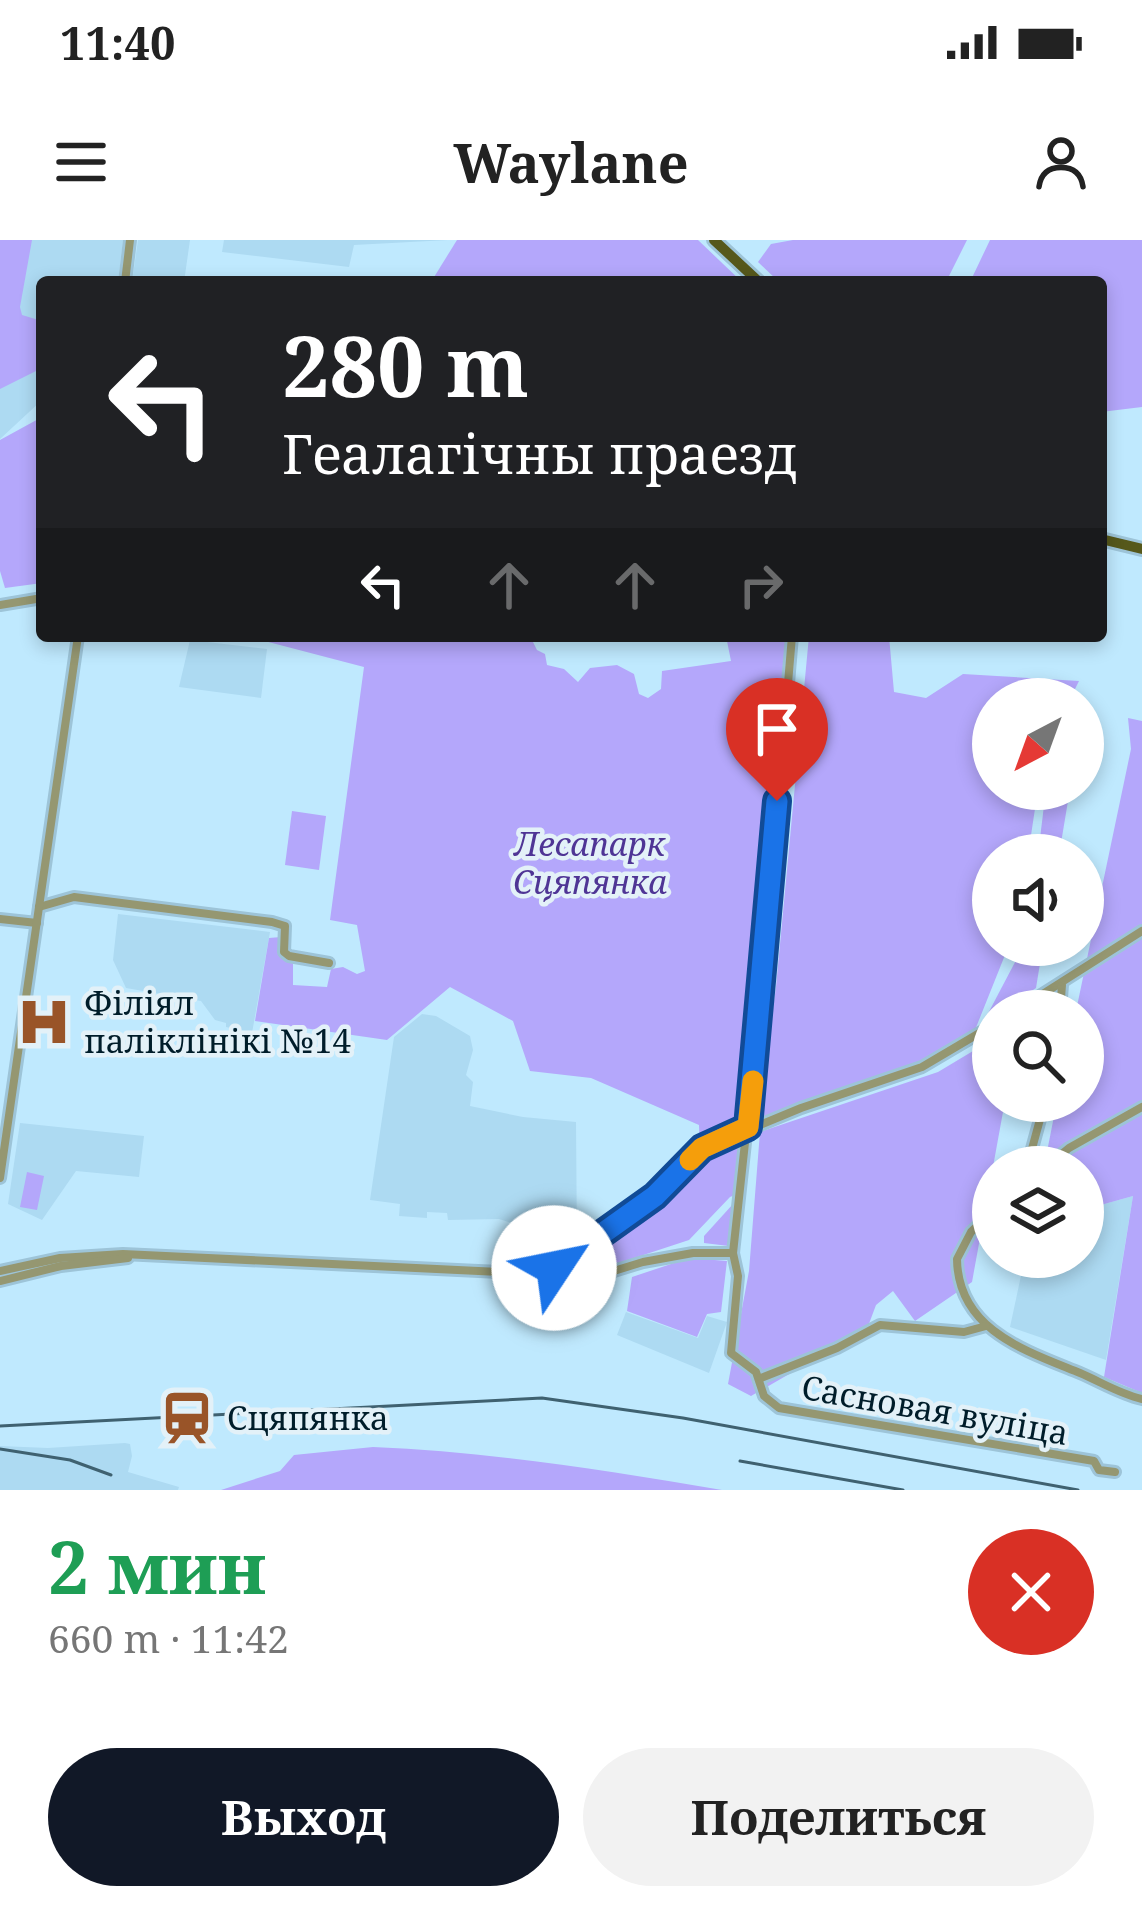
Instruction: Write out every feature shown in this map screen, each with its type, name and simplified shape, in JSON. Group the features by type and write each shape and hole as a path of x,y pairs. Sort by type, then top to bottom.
{"main road":[{"path":"714,240 753,276"},
{"path":"1107,540 1142,549"}],"street":[{"path":"125,276 130,240"},
{"path":"0,605 36,599"},
{"path":"0,1178 77,642"},
{"path":"547,1272 578,1282 644,1262 693,1253 733,1253 791,642"},
{"path":"39,907 74,897 272,922 285,926 284,952 289,956 329,964"},
{"path":"0,919 37,923"},
{"path":"1053,990 1142,931"},
{"path":"1062,985 1062,990"},
{"path":"0,1270 83,1256 547,1272 655,1196 702,1148 748,1127 922,1067 972,1037"},
{"path":"1073,1146 1142,1107"},
{"path":"972,1231 957,1258 967,1300 986,1326"},
{"name":"Сасновая вуліца","path":"733,1253 739,1276 731,1353 760,1378 764,1396 779,1408 1094,1461 1099,1470 1115,1472"},
{"path":"0,1281 61,1266 133,1257"},
{"name":"Сасновая вуліца","path":"760,1378 837,1348 880,1324 964,1333 986,1326 1033,1357 1142,1399"}],"shaded area":[{"path":"0,240 123,240 119,276 36,276 36,406 0,439"},
{"path":"138,240 190,240 185,276 133,276"},
{"path":"224,240 448,240 354,245 349,267 222,252"},
{"path":"190,642 267,649 261,698 179,687"},
{"path":"118,914 270,932 252,1033 226,1027 201,1001 126,988 113,960"},
{"path":"422,1014 436,1016 470,1036 473,1050 466,1075 473,1082 470,1106 576,1122 577,1248 550,1252 549,1264 524,1263 525,1218 512,1223 448,1220 447,1213 427,1212 427,1218 399,1216 400,1204 370,1200 394,1037"},
{"path":"20,1123 144,1136 139,1177 76,1171 42,1220 8,1204"},
{"path":"1133,1196 1106,1360 1010,1327 1020,1278 1104,1278 1104,1204"},
{"path":"626,1312 698,1338 707,1316 727,1322 709,1373 617,1335"},
{"path":"130,1444 132,1456 128,1472 178,1490 0,1490 0,1446"}],"green space":[{"path":"0,240 32,240 20,307 22,315 36,319 36,371 0,389"},
{"path":"457,240 698,240 736,276 435,276"},
{"path":"967,240 949,276 773,276 758,262 771,244"},
{"path":"990,240 1142,240 1142,407 1107,411 1107,276 973,276"},
{"path":"36,420 36,584 5,588 0,571 0,440"},
{"name":"Лесапарк Сцяпянка","path":"268,642 533,642 545,654 547,665 564,669 578,682 590,668 617,665 634,674 639,694 648,698 661,689 662,671 731,661 727,642 785,642 742,1131 700,1154 699,1125 591,1078 530,1071 513,1021 450,987 387,1040 255,1021 269,938 281,937 293,961 293,985 327,987 331,969 365,971 357,925 330,920 364,667"},
{"path":"808,642 890,642 894,692 926,698 963,674 1029,678 972,678 972,810 1035,810 1031,834 972,834 972,966 1001,966 991,990 972,990 971,1040 757,1122 776,987"},
{"path":"1128,718 1142,721 1142,1393 1104,1377 1133,1196 1104,1204 1104,1146 1048,1146 1053,1122 1104,1122 1104,990 1080,990 1085,966 1104,966 1104,878 1131,749"},
{"path":"1043,810 1066,810 1062,834 1041,834"},
{"path":"292,811 326,816 319,870 285,865"},
{"path":"1013,966 1040,966 1033,990 1000,990"},
{"path":"972,1052 972,1122 1001,1122 997,1146 972,1146 972,1282 915,1321 893,1291 876,1305 867,1329 751,1396 728,1384 749,1271 760,1132 938,1072"},
{"path":"740,1143 737,1194 689,1240 610,1266 611,1239 668,1198 700,1161"},
{"path":"27,1172 44,1176 37,1210 20,1207"},
{"path":"733,1204 729,1246 704,1243 704,1236"},
{"path":"689,1258 727,1261 721,1312 707,1314 697,1337 627,1311 632,1277"},
{"path":"373,1447 548,1463 722,1490 221,1490 280,1471 294,1455"}],"railway":[{"path":"0,1426 542,1398 683,1418 1078,1490"},
{"path":"0,1449 70,1460 111,1475"},
{"path":"740,1461 903,1490"}],"slow traffic":[{"path":"690,1160 702,1148 748,1127 753,1081"}],"place":[{"name":"Філіял паліклінікі №14","path":"44,1022"},
{"name":"Сцяпянка","path":"187,1418"}],"route":[{"path":"554,1268 655,1196 702,1148 748,1127 777,801"}]}
